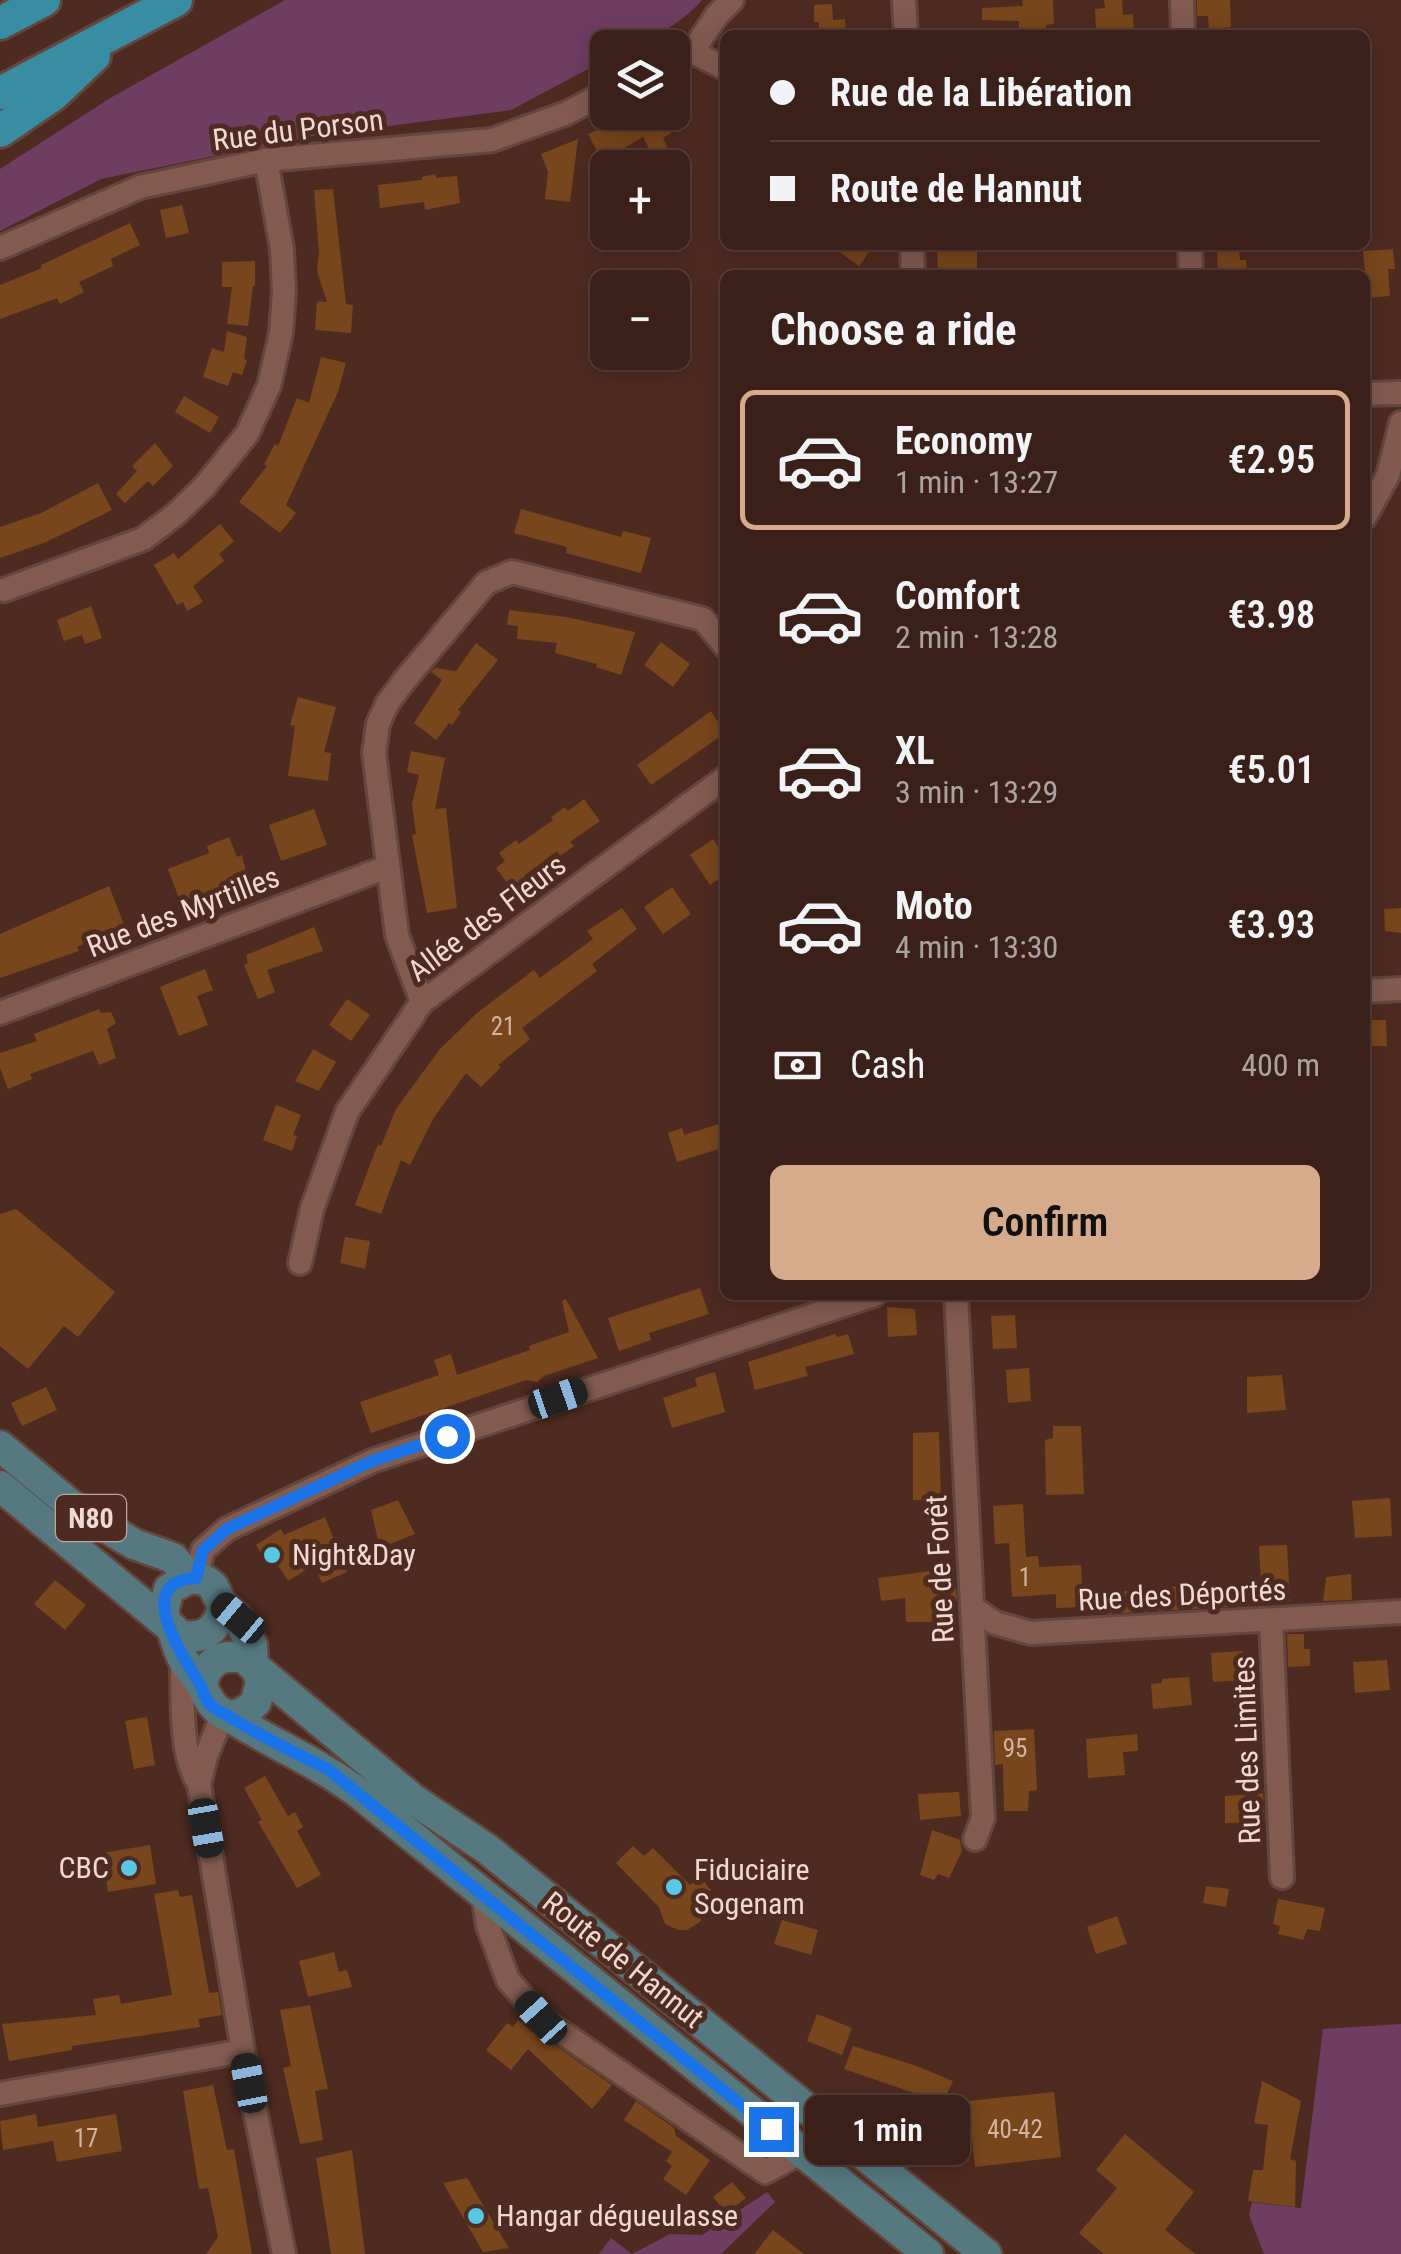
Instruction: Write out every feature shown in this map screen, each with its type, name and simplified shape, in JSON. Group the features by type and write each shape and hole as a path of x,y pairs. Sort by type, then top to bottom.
{"highway":[{"path":"0,23 44,0"},
{"path":"0,93 176,0"},
{"path":"0,131 54,94 122,28"}],"main road":[{"name":"N80","path":"0,1446 77,1510 134,1544 172,1558 193,1578 214,1586 222,1604 238,1618 252,1645 255,1668"},
{"name":"N80","path":"0,1486 169,1626"},
{"path":"193,1578 169,1589 163,1612 169,1626 188,1637 208,1632 222,1615 222,1604"},
{"name":"Route de Hannut","path":"169,1626 196,1697 262,1738 329,1770 928,2254"},
{"path":"196,1697 204,1674 221,1658 244,1658 255,1668 260,1692 248,1710 225,1714"},
{"name":"Route de Hannut","path":"255,1668 414,1800 487,1849 986,2254"}],"street":[{"path":"690,46 732,0"},
{"path":"904,0 906,30"},
{"path":"1182,0 1183,30"},
{"path":"690,57 720,66"},
{"name":"Rue du Porson","path":"0,248 140,187 266,160 492,140 590,101"},
{"path":"4,590 144,538 204,487 246,434 269,386 281,333 284,292 282,249 266,160"},
{"path":"1370,394 1401,393"},
{"path":"1370,508 1388,475 1401,423"},
{"path":"422,1002 398,935 374,754 378,724 404,680 486,583 512,572 703,619 720,640"},
{"name":"Allée des Fleurs","path":"300,1264 312,1210 347,1112 422,1002 720,782"},
{"name":"Rue des Myrtilles","path":"0,1013 387,867"},
{"path":"1370,991 1401,990"},
{"path":"193,1578 203,1550 227,1529 372,1461 859,1300"},
{"name":"Rue de Forêt","path":"956,1300 983,1818 975,1839"},
{"name":"Rue des Déportés","path":"972,1607 995,1623 1031,1633 1401,1612"},
{"name":"Rue des Limites","path":"1271,1620 1282,1877"},
{"path":"196,1697 193,1776 199,1784 243,2051 284,2254"},
{"path":"199,1784 225,1714"},
{"path":"483,1895 488,1926 508,1980 541,2018 766,2172 800,2153"},
{"path":"0,2094 243,2051"}],"shaded area":[{"path":"285,0 702,0 664,30 590,30 590,68 511,110 313,136 101,179 0,231 0,169 112,97"},
{"path":"1401,2024 1401,2254 1264,2254 1249,2215 1252,2202 1301,2208 1323,2029"},
{"path":"767,2192 775,2202 721,2254 632,2254 670,2234 702,2235"},
{"path":"611,2238 632,2254 599,2254"}],"building":[{"path":"1022,0 1053,0 1054,24 1046,25 1046,30 1019,30 1019,21 982,20 982,8 1023,6"},
{"path":"1104,0 1122,0 1123,15 1133,14 1134,30 1096,28 1095,9 1105,8"},
{"path":"1197,0 1230,0 1231,27 1209,30 1208,16 1197,16"},
{"path":"832,4 833,20 845,19 846,30 819,30 819,22 814,22 814,5"},
{"path":"597,130 671,133 663,138 669,150 650,150 643,137 621,150 596,150 588,134"},
{"path":"578,139 570,202 545,199 548,172 541,154"},
{"path":"435,174 436,178 457,176 460,203 425,210 424,202 380,208 378,185 422,180"},
{"path":"333,189 346,304 353,305 351,333 315,330 317,301 327,302 317,271 314,190"},
{"path":"182,205 189,233 166,238 160,210"},
{"path":"130,223 140,245 111,259 113,266 79,282 84,292 60,304 57,298 0,319 0,285"},
{"path":"1393,249 1395,269 1388,269 1390,296 1370,298 1370,270 1365,270 1363,251"},
{"path":"837,250 867,250 859,266"},
{"path":"937,250 977,250 977,270 938,270"},
{"path":"1217,250 1239,250 1240,260 1246,260 1247,270 1218,270"},
{"path":"255,261 248,326 227,324 232,287 222,287 222,262"},
{"path":"227,331 247,337 247,360 242,375 233,372 228,386 203,377 212,348 224,352"},
{"path":"321,357 346,363 338,392 286,505 296,513 280,533 239,502 267,466 264,464 275,444 278,446 297,398 309,403"},
{"path":"184,396 219,417 210,433 175,412"},
{"path":"155,443 173,466 153,486 148,481 125,503 116,494 137,471 132,466"},
{"path":"98,483 112,510 46,542 0,558 0,527 41,513"},
{"path":"521,509 621,537 623,531 651,538 641,573 566,553 567,547 514,533"},
{"path":"220,524 234,541 219,554 224,561 193,586 203,602 187,611 183,602 177,605 154,565 174,553 178,559"},
{"path":"91,606 102,638 85,644 82,635 64,641 57,620"},
{"path":"509,610 635,632 621,675 555,653 557,643 517,639 518,626 507,625"},
{"path":"661,642 690,664 673,687 644,665"},
{"path":"476,643 498,660 458,710 461,712 452,725 449,723 436,740 414,723 442,680 431,672 435,668 456,671"},
{"path":"298,697 336,707 324,752 331,753 328,781 288,776 295,726 290,725"},
{"path":"711,711 720,725 720,737 651,785 637,765"},
{"path":"411,751 445,758 435,809 446,808 457,908 427,913 412,835 416,834 412,804 419,775 407,772"},
{"path":"584,799 600,821 570,842 574,846 560,856 557,851 512,889 496,868 505,861 499,853 516,840 519,844 565,807 568,811"},
{"path":"314,809 327,845 281,861 269,825"},
{"path":"229,837 237,857 242,855 249,884 183,909 168,869 209,853 207,846"},
{"path":"713,839 720,849 720,878 710,885 690,855"},
{"path":"109,886 125,927 77,947 79,951 0,978 0,934"},
{"path":"672,887 691,914 663,934 644,907"},
{"path":"622,908 637,929 592,964 597,971 522,1028 530,1039 498,1065 501,1067 481,1087 466,1073 433,1119 410,1165 401,1160 381,1214 355,1205 396,1109 440,1049 477,1013 534,970 540,978 593,939 587,931"},
{"path":"1401,908 1401,933 1385,931 1384,909"},
{"path":"314,927 323,951 267,970 275,992 258,999 244,965 248,963 246,955"},
{"path":"205,969 213,990 197,996 208,1025 179,1036 160,987"},
{"path":"347,999 370,1015 351,1041 329,1025"},
{"path":"99,1009 101,1013 111,1012 116,1023 107,1029 116,1058 99,1065 93,1051 30,1074 32,1079 8,1089 0,1068 0,1053 37,1041 34,1034"},
{"path":"1370,1020 1386,1020 1387,1046 1370,1046"},
{"path":"313,1049 336,1062 319,1091 295,1081"},
{"path":"276,1105 301,1115 292,1151 263,1140"},
{"path":"720,1124 720,1149 677,1162 668,1133 682,1128 684,1135"},
{"path":"16,1209 115,1292 78,1337 64,1326 28,1369 0,1346 0,1214"},
{"path":"345,1237 370,1241 365,1269 340,1263"},
{"path":"700,1288 709,1314 649,1333 651,1340 619,1351 608,1318"},
{"path":"566,1299 598,1358 544,1376 537,1382 526,1380 371,1433 360,1402 439,1375 434,1360 451,1354 457,1375 569,1332 562,1301"},
{"path":"887,1307 915,1309 917,1335 888,1337"},
{"path":"1015,1315 1017,1348 993,1349 991,1316"},
{"path":"835,1334 848,1334 854,1354 805,1367 808,1376 755,1390 748,1362"},
{"path":"1029,1368 1031,1401 1008,1403 1006,1370"},
{"path":"715,1372 725,1412 672,1428 663,1398 697,1386 695,1378"},
{"path":"1282,1375 1286,1410 1247,1413 1247,1377"},
{"path":"46,1387 57,1410 22,1426 11,1403"},
{"path":"1053,1426 1081,1426 1084,1494 1046,1495 1045,1440 1053,1438"},
{"path":"939,1432 941,1500 913,1500 913,1433"},
{"path":"1390,1498 1392,1536 1355,1538 1352,1501"},
{"path":"398,1500 415,1534 380,1548 371,1510"},
{"path":"1023,1504 1026,1557 1038,1556 1039,1567 1081,1565 1083,1607 1056,1608 1056,1594 1012,1597 1009,1543 995,1544 993,1506"},
{"path":"325,1517 347,1572 322,1583 314,1565 288,1581 276,1562 268,1565 256,1545 281,1529 284,1535"},
{"path":"1287,1545 1290,1601 1262,1602 1259,1546"},
{"path":"938,1570 945,1588 956,1588 957,1602 945,1603 945,1622 906,1622 905,1598 881,1601 878,1578"},
{"path":"1351,1574 1352,1600 1323,1601 1326,1577"},
{"path":"55,1580 86,1605 65,1630 34,1604"},
{"path":"1178,1586 1178,1590 1248,1589 1249,1606 1103,1614 1103,1593"},
{"path":"1287,1634 1304,1634 1304,1649 1310,1649 1310,1666 1288,1667"},
{"path":"1243,1651 1245,1680 1213,1682 1211,1653"},
{"path":"1387,1660 1390,1690 1355,1693 1353,1662"},
{"path":"1189,1677 1192,1705 1153,1709 1151,1684"},
{"path":"147,1717 155,1765 134,1769 125,1721"},
{"path":"1034,1729 1037,1790 1029,1791 1028,1811 1004,1811 1003,1764 995,1765 994,1731"},
{"path":"1137,1734 1138,1751 1123,1752 1125,1775 1088,1778 1086,1739"},
{"path":"265,1776 288,1816 295,1812 303,1827 297,1831 321,1875 297,1888 258,1822 262,1820 244,1788"},
{"path":"959,1792 961,1816 920,1820 918,1794"},
{"path":"1263,1793 1265,1822 1225,1823 1225,1796"},
{"path":"932,1830 960,1840 962,1851 949,1878 938,1874 934,1880 920,1875"},
{"name":"CBC","path":"150,1845 156,1884 108,1892 102,1853"},
{"name":"Fiduciaire Sogenam","path":"633,1846 644,1856 653,1848 690,1885 700,1877 711,1890 705,1898 706,1909 700,1922 687,1930 665,1924 659,1907 616,1863"},
{"path":"1206,1886 1229,1889 1226,1907 1203,1903"},
{"path":"178,1890 180,1897 192,1895 209,1993 218,1992 222,2015 198,2019 200,2027 72,2046 72,2050 9,2061 2,2024 96,2015 93,1999 119,1995 121,2004 172,1995 154,1894"},
{"path":"1278,1899 1325,1908 1320,1931 1307,1929 1303,1940 1278,1934 1280,1926 1273,1924"},
{"path":"1117,1916 1127,1944 1096,1954 1087,1927"},
{"path":"782,1920 818,1930 811,1955 774,1944"},
{"path":"334,1952 339,1972 347,1970 352,1987 308,1997 299,1961"},
{"path":"310,2005 328,2089 315,2091 323,2140 300,2144 283,2068 291,2066 280,2010"},
{"path":"817,2014 852,2028 842,2055 807,2041"},
{"path":"518,2020 612,2085 592,2109 528,2049 511,2070 486,2050 507,2023 513,2027"},
{"path":"853,2046 953,2081 943,2103 844,2069"},
{"path":"1262,2081 1301,2101 1290,2159 1296,2161 1295,2207 1248,2201 1253,2170 1263,2170 1268,2125 1254,2123"},
{"path":"213,2085 227,2150 234,2149 252,2254 206,2254 218,2237 208,2188 199,2189 183,2091"},
{"path":"1054,2092 1061,2157 975,2167 968,2101"},
{"path":"636,2101 710,2160 686,2195 663,2179 672,2166 666,2161 672,2152 624,2120"},
{"path":"36,2114 38,2127 116,2114 122,2151 57,2162 53,2141 3,2150 0,2121"},
{"path":"1125,2134 1194,2192 1165,2230 1195,2254 1104,2254 1079,2233 1117,2188 1096,2170"},
{"path":"352,2150 365,2254 331,2254 316,2158"},
{"name":"Hangar dégueulasse","path":"467,2178 509,2248 483,2252 443,2183"},
{"path":"732,2182 746,2198 726,2213 713,2197"},
{"path":"773,2230 804,2254 754,2254"}],"place":[{"name":"Night&Day","path":"272,1555"},
{"name":"CBC","path":"129,1868"},
{"name":"Fiduciaire Sogenam","path":"674,1887"},
{"name":"Hangar dégueulasse","path":"476,2216"}],"route":[{"path":"447,1436 372,1461 227,1529 203,1550 196,1578 178,1581 164,1600 163,1612 182,1658 202,1686 209,1705 262,1738 329,1770 771,2129"}]}
